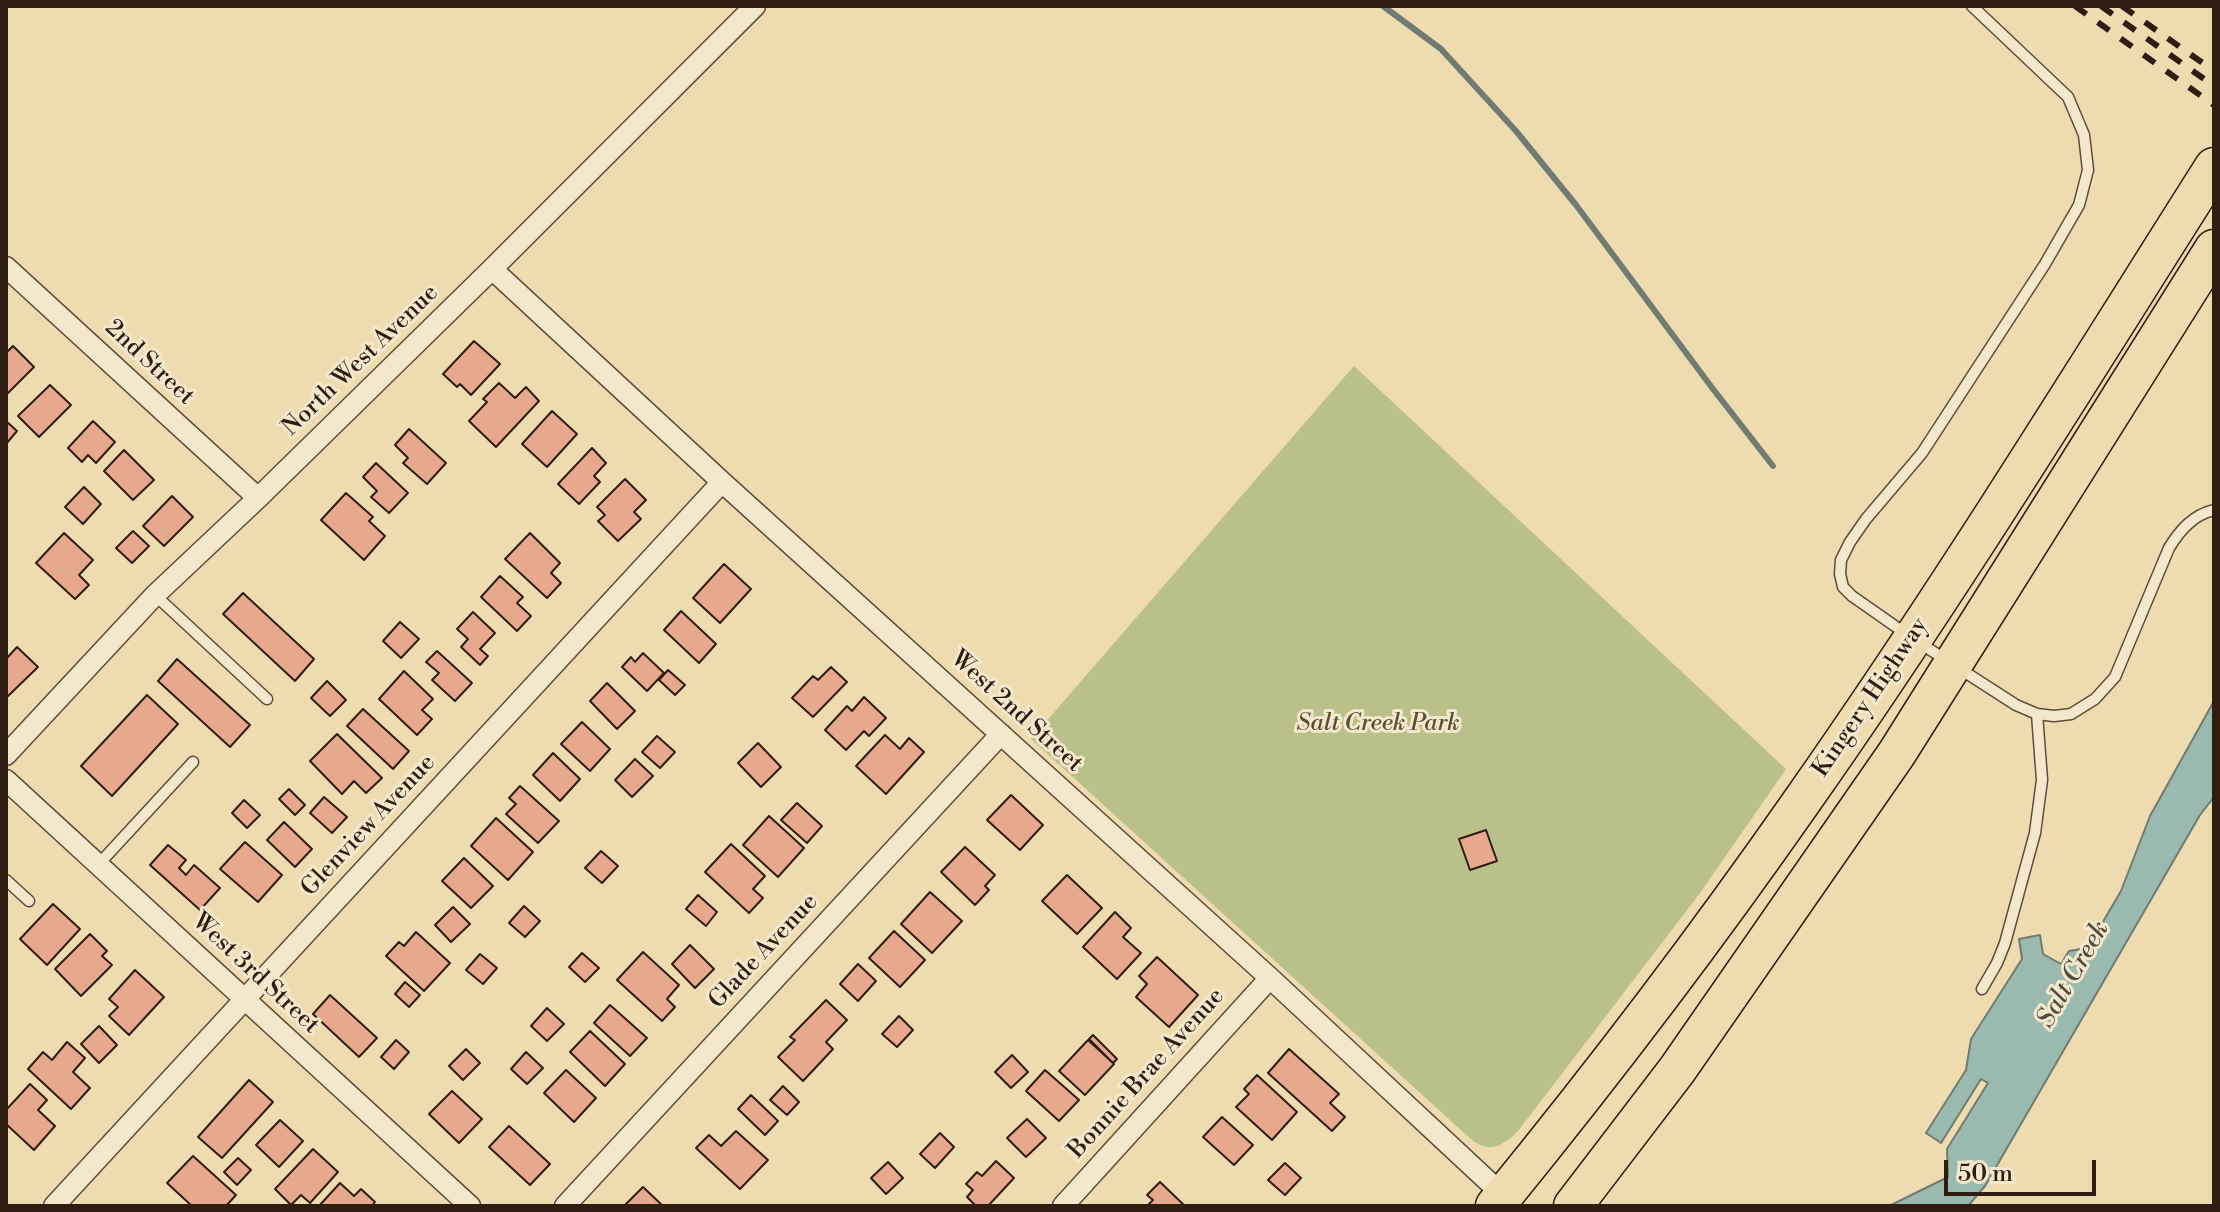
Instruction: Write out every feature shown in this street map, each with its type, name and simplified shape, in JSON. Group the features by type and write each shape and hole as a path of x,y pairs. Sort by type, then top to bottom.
{"highway":[{"name":"Kingery Highway","path":"1499,1201 1646,1015 1802,801 1991,519 2214,167"},
{"name":"Kingery Highway","path":"1573,1206 1677,1070 1897,753 2214,249"}],"street":[{"name":"North West Avenue","path":"6,755 155,595 492,269 755,6"},
{"name":"2nd Street","path":"6,267 258,498"},
{"name":"West 2nd Street","path":"492,269 722,482 1270,978 1499,1201"},
{"name":"Glenview Avenue","path":"54,1206 722,482"},
{"name":"Glade Avenue","path":"565,1206 1001,734"},
{"name":"West 3rd Street","path":"6,780 470,1206"},
{"name":"Bonnie Brae Avenue","path":"1063,1206 1270,978"}],"lane":[{"path":"1972,6 2068,97 2084,135 2088,170 2079,205 2045,264 1922,453 1850,542 1841,560 1843,587 1912,638 2016,705 2037,714 2071,714 2084,708 2107,687 2122,664 2176,536 2192,520 2214,510"},
{"path":"155,595 267,699"},
{"path":"1982,989 2005,943 2035,833 2042,780 2037,714"},
{"path":"98,865 193,762"},
{"path":"6,880 29,901"}],"green space":[{"name":"Salt Creek Park","path":"1354,366 1786,769 1700,893 1518,1131 1502,1144 1492,1147 1474,1142 1031,739"}],"water":[{"name":"Salt Creek","path":"2214,701 2214,797 2200,815 1985,1186 1968,1206 1889,1206 1948,1177 1947,1149 1988,1083 1981,1079 1941,1143 1926,1133 1966,1070 1971,1039 2022,959 2019,939 2040,935 2043,954 2061,964 2069,951 2081,949 2097,932 2121,891 2150,816"}],"building":[{"path":"474,341 500,364 471,395 443,374"},
{"path":"13,346 34,367 6,395 6,353"},
{"path":"499,383 515,398 526,387 539,401 496,447 469,421 487,402 483,399"},
{"path":"50,385 71,405 39,437 18,416"},
{"path":"552,411 577,434 547,467 522,444"},
{"path":"6,421 17,431 6,444"},
{"path":"93,421 115,442 96,463 88,455 82,462 68,448"},
{"path":"409,429 446,463 427,484 403,463 408,458 395,445"},
{"path":"592,448 606,463 594,476 600,482 579,504 558,484"},
{"path":"124,450 154,480 133,500 104,471"},
{"path":"376,463 408,493 389,513 371,497 377,491 363,477"},
{"path":"625,479 646,500 634,512 641,519 618,541 598,521 605,515 597,507"},
{"path":"84,487 101,504 83,524 65,507"},
{"path":"346,493 373,517 369,521 385,536 364,560 321,520"},
{"path":"172,496 193,517 164,546 143,526"},
{"path":"133,531 149,546 132,563 116,548"},
{"path":"64,533 93,560 79,575 89,585 75,599 36,563"},
{"path":"530,533 560,563 551,573 561,583 547,598 505,559"},
{"path":"724,564 751,589 720,623 693,598"},
{"path":"500,576 523,597 517,603 531,616 517,631 481,597"},
{"path":"243,593 314,659 295,681 223,614"},
{"path":"681,611 716,644 699,663 664,630"},
{"path":"473,612 495,633 480,649 488,656 480,665 461,647 468,639 457,629"},
{"path":"400,622 419,639 401,658 383,641"},
{"path":"17,647 38,667 6,698 6,659"},
{"path":"437,651 472,683 455,701 432,680 439,673 426,662"},
{"path":"643,653 664,673 647,691 622,667 631,657 635,662"},
{"path":"177,659 250,725 230,747 158,681"},
{"path":"831,667 847,682 813,717 792,698 813,676 818,680"},
{"path":"668,670 685,685 675,695 659,680"},
{"path":"404,671 433,699 422,710 432,719 417,735 379,699"},
{"path":"327,681 346,700 330,716 311,698"},
{"path":"607,683 635,711 617,729 590,701"},
{"path":"147,695 178,724 112,796 81,766"},
{"path":"864,697 886,718 869,736 864,731 846,750 825,730 847,706 852,711"},
{"path":"363,709 409,751 393,769 347,726"},
{"path":"582,722 610,749 590,771 561,744"},
{"path":"337,734 382,778 366,793 354,781 342,794 310,761"},
{"path":"885,735 900,749 909,738 924,752 886,794 856,766"},
{"path":"657,736 675,752 660,768 642,752"},
{"path":"758,743 781,767 761,787 738,763"},
{"path":"553,753 580,779 560,801 533,775"},
{"path":"635,759 653,776 632,797 615,780"},
{"path":"520,786 559,821 538,843 506,814 516,804 509,798"},
{"path":"289,789 305,805 295,815 279,799"},
{"path":"1011,795 1043,825 1020,850 987,820"},
{"path":"324,797 347,817 332,833 310,813"},
{"path":"244,800 260,815 247,828 232,813"},
{"path":"797,803 822,826 807,843 781,820"},
{"path":"769,816 804,848 778,877 743,845"},
{"path":"496,818 533,852 508,880 471,846"},
{"path":"284,822 312,849 295,867 267,840"},
{"path":"1486,830 1497,861 1470,870 1459,839"},
{"path":"245,842 282,875 258,902 220,869"},
{"path":"731,844 765,876 753,889 763,898 749,913 705,872"},
{"path":"168,845 186,860 179,868 186,875 194,865 220,888 200,910 150,865"},
{"path":"965,847 995,875 985,886 989,890 975,905 941,872"},
{"path":"601,851 618,866 602,883 585,868"},
{"path":"464,858 493,886 471,908 442,881"},
{"path":"1067,875 1102,908 1077,934 1042,901"},
{"path":"930,892 962,921 932,953 901,924"},
{"path":"698,895 717,912 706,926 686,909"},
{"path":"53,904 80,929 47,965 20,939"},
{"path":"524,906 540,921 525,937 509,923"},
{"path":"453,907 470,924 451,942 435,925"},
{"path":"1115,912 1131,928 1123,937 1141,953 1117,979 1083,947"},
{"path":"894,931 925,960 900,987 869,958"},
{"path":"416,932 450,963 424,991 386,956 399,942 404,946"},
{"path":"90,934 107,951 102,956 112,965 81,996 55,969"},
{"path":"690,945 714,969 695,988 672,964"},
{"path":"643,952 679,985 667,999 675,1007 662,1021 617,980"},
{"path":"582,953 599,968 585,982 569,967"},
{"path":"480,954 497,968 483,984 466,970"},
{"path":"1157,957 1198,995 1169,1027 1136,997 1147,984 1139,976"},
{"path":"858,964 876,981 858,1001 840,984"},
{"path":"135,970 164,997 129,1035 109,1016 118,1007 109,999"},
{"path":"405,982 420,995 409,1007 395,994"},
{"path":"330,995 377,1038 359,1057 313,1014"},
{"path":"826,1000 847,1020 826,1042 833,1049 803,1081 778,1057 795,1040 790,1037"},
{"path":"610,1005 647,1038 630,1056 594,1023"},
{"path":"547,1008 564,1024 547,1041 531,1026"},
{"path":"899,1016 913,1030 897,1047 882,1034"},
{"path":"99,1026 117,1045 99,1063 81,1044"},
{"path":"590,1031 625,1064 605,1086 570,1052"},
{"path":"1093,1035 1117,1059 1113,1063 1089,1039"},
{"path":"396,1040 409,1052 394,1069 381,1057"},
{"path":"1088,1040 1114,1064 1085,1095 1059,1071"},
{"path":"67,1042 85,1058 73,1072 90,1088 71,1109 28,1069 43,1052 52,1060"},
{"path":"466,1049 480,1063 463,1080 449,1066"},
{"path":"1289,1049 1339,1094 1330,1103 1345,1117 1332,1131 1268,1073"},
{"path":"526,1052 543,1068 527,1084 511,1069"},
{"path":"1012,1055 1028,1072 1011,1088 995,1072"},
{"path":"566,1070 596,1098 574,1122 544,1093"},
{"path":"1045,1070 1079,1100 1059,1121 1026,1091"},
{"path":"1257,1075 1297,1112 1272,1140 1236,1107 1249,1094 1244,1089"},
{"path":"249,1080 273,1102 222,1158 198,1137"},
{"path":"30,1084 47,1100 38,1110 55,1126 34,1150 6,1124 6,1110"},
{"path":"783,1086 799,1102 787,1115 770,1100"},
{"path":"452,1091 482,1119 459,1143 429,1114"},
{"path":"751,1095 778,1121 765,1135 738,1109"},
{"path":"1222,1117 1253,1145 1234,1165 1203,1137"},
{"path":"1027,1119 1046,1138 1026,1157 1007,1138"},
{"path":"280,1120 303,1141 279,1167 256,1145"},
{"path":"509,1126 550,1164 530,1185 489,1147"},
{"path":"736,1131 768,1160 740,1189 696,1148 709,1135 721,1146"},
{"path":"940,1133 954,1147 935,1168 920,1154"},
{"path":"313,1149 338,1172 310,1203 301,1195 291,1205 275,1189"},
{"path":"193,1156 236,1195 226,1206 192,1206 167,1183"},
{"path":"238,1158 251,1170 237,1185 224,1172"},
{"path":"996,1161 1014,1178 988,1206 976,1206 967,1197 973,1190 966,1184 977,1172 982,1176"},
{"path":"888,1162 903,1178 886,1194 871,1178"},
{"path":"1285,1163 1301,1178 1285,1195 1268,1180"},
{"path":"1160,1182 1185,1206 1147,1206 1153,1200 1147,1195"},
{"path":"340,1183 354,1196 361,1189 375,1202 372,1206 319,1206"},
{"path":"643,1187 663,1206 624,1206"}],"waterway":[{"path":"1383,6 1441,49 1516,131 1576,205 1773,466"}],"railway":[{"path":"2075,6 2214,105"},
{"path":"2101,6 2214,86"},
{"path":"2122,6 2214,71"}]}
